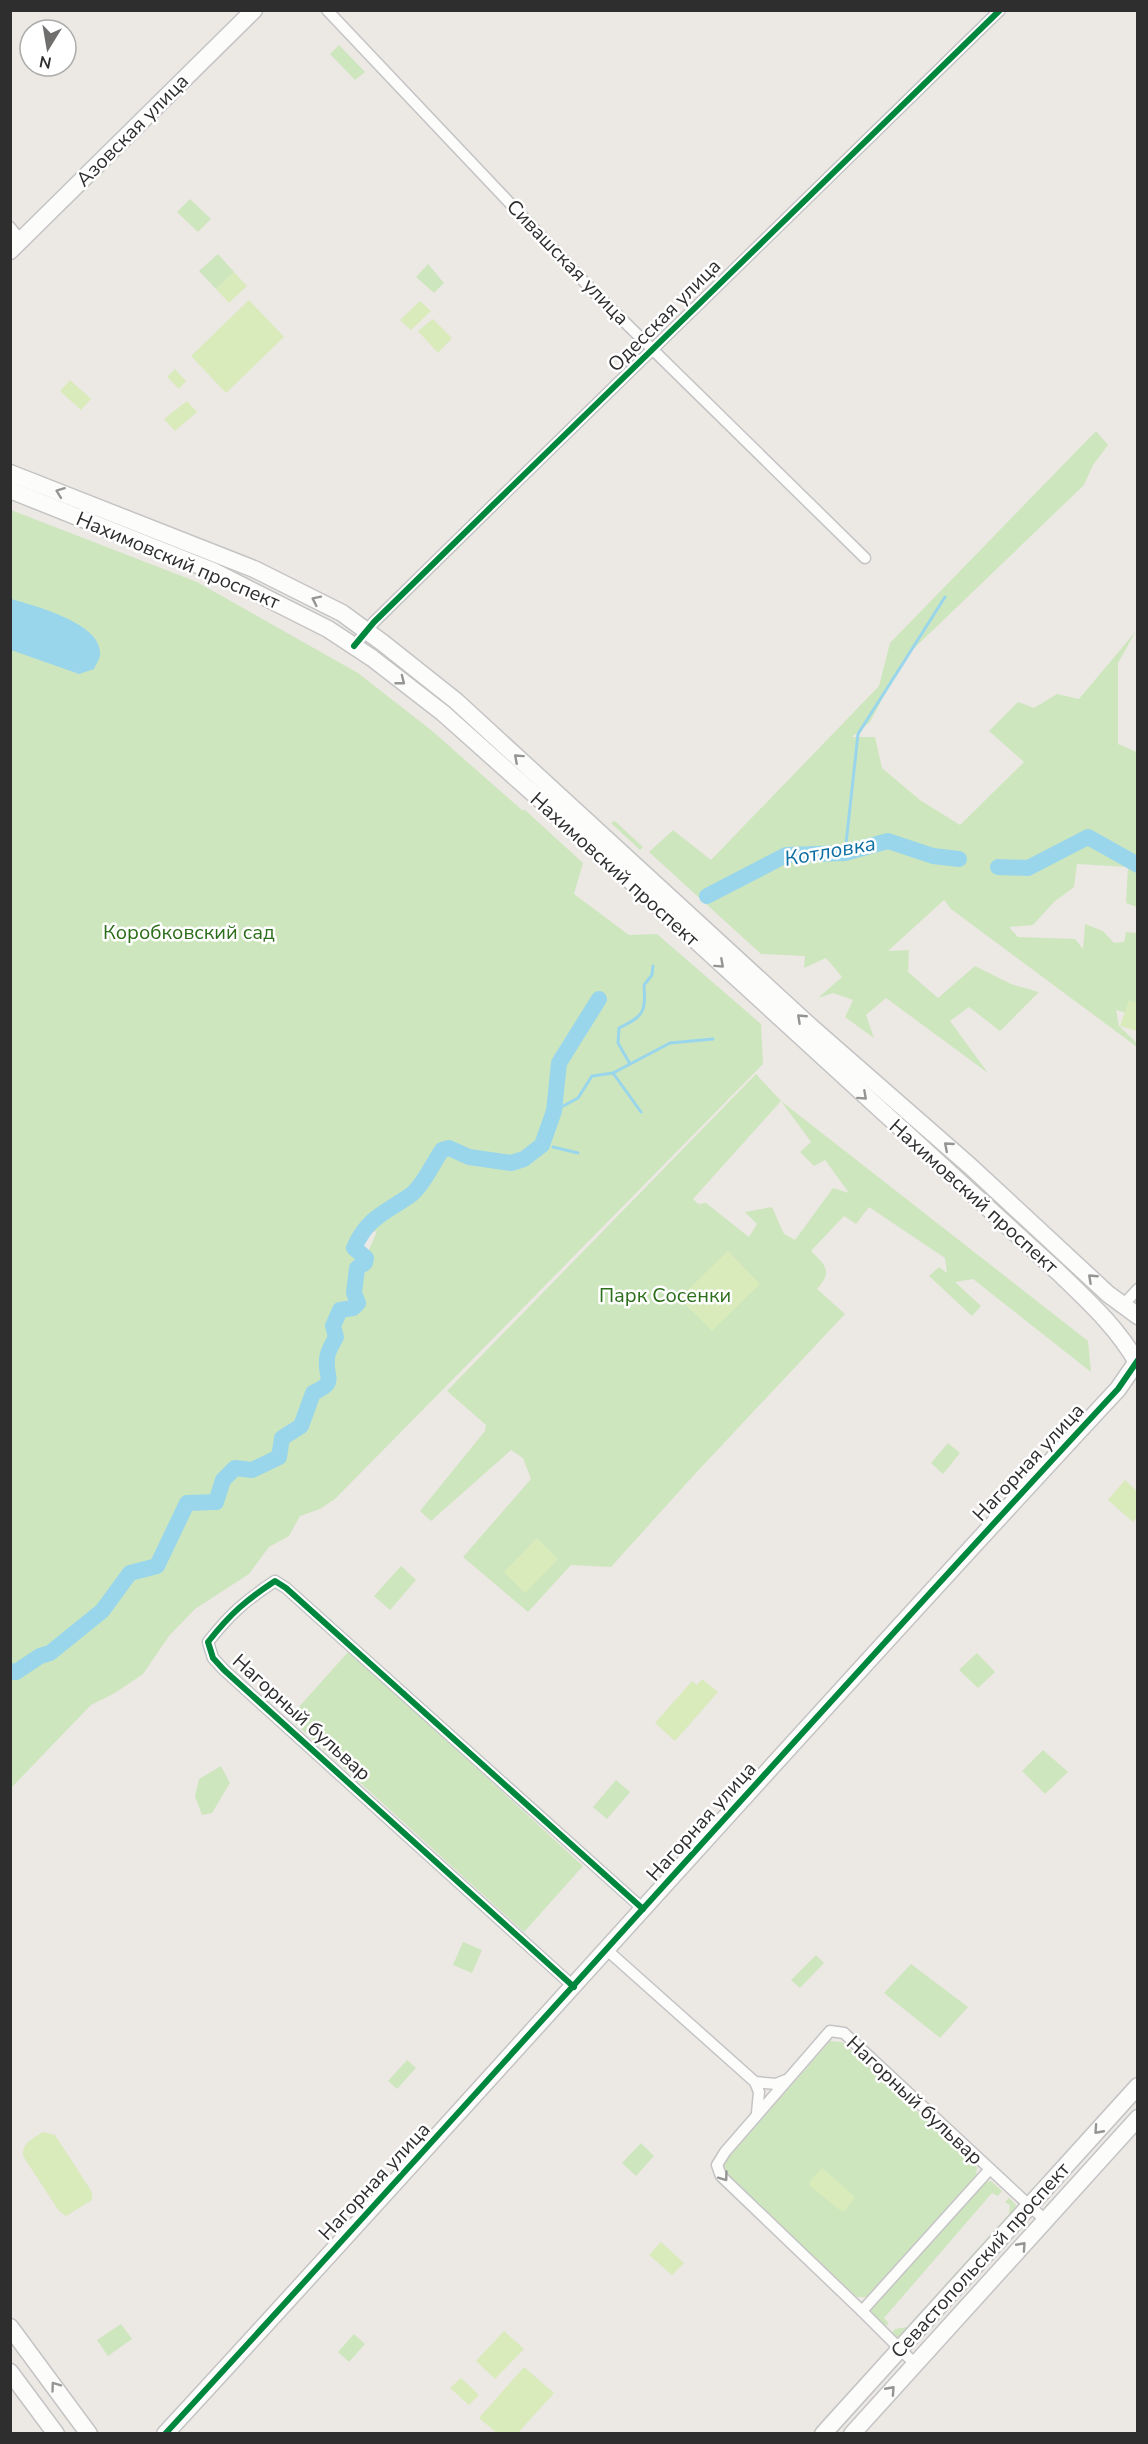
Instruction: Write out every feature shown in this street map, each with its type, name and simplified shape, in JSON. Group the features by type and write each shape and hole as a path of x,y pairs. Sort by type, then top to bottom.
{"main road":[{"name":"Азовская улица","path":"16,246 254,10"},
{"name":"Нахимовский проспект","path":"10,473 254,569 342,613 456,702 810,1026 1137,1316"},
{"name":"Нахимовский проспект","path":"10,490 213,571 328,629 442,713 599,852 1058,1272 1115,1329 1137,1362"},
{"path":"1115,1329 1117,1338 1131,1362 1119,1389"},
{"name":"Нагорная улица","path":"165,2433 1119,1389 1137,1362"},
{"path":"1119,1389 1124,1386 1137,1386"},
{"name":"Севастопольский проспект","path":"823,2433 1137,2086"},
{"name":"Севастопольский проспект","path":"852,2433 1137,2118"},
{"path":"10,2327 89,2433"},
{"path":"10,2372 56,2433"}],"street":[{"name":"Сивашская улица","path":"327,10 594,292 865,558"},
{"name":"Одесская улица","path":"354,646 366,631 1000,10"},
{"path":"10,227 16,246"},
{"path":"1122,1305 1137,1289"},
{"name":"Нагорный бульвар","path":"574,1987 224,1670 213,1658 208,1642 228,1616 275,1581 286,1588 643,1909"},
{"path":"607,1950 755,2082 765,2085 786,2080"},
{"name":"Нагорный бульвар","path":"915,2364 862,2310 720,2176 717,2166 724,2152 786,2080 831,2031 844,2033 1045,2220"},
{"path":"755,2082 759,2092 757,2114"},
{"path":"862,2310 990,2169"}],"green space":[{"path":"339,45 365,72 355,80 330,54"},
{"path":"190,199 211,219 198,232 177,212"},
{"path":"218,254 234,272 216,289 199,271"},
{"path":"428,264 444,283 434,293 416,277"},
{"path":"234,272 247,286 229,303 216,289"},
{"path":"249,300 284,337 226,393 191,356"},
{"path":"420,301 431,311 411,330 400,320"},
{"path":"433,319 452,338 438,353 418,331"},
{"path":"175,369 186,381 179,389 167,377"},
{"path":"70,380 91,399 81,410 60,391"},
{"path":"187,401 197,412 175,431 164,419"},
{"path":"1096,431 1108,445 1093,465 1084,485 904,658 870,722 852,737 875,737 882,768 920,800 960,825 1024,762 989,731 1018,702 1034,708 1057,694 1079,699 1136,631 1118,663 1118,744 1137,752 1137,907 1126,903 1128,867 1077,864 1074,887 1054,902 1033,925 1009,927 1018,937 1075,939 1083,949 1085,924 1103,931 1114,943 1124,942 1126,932 1137,933 1137,951 1135,951 1138,953 1137,1016 1116,1010 1119,1026 1137,1043 1137,1047 951,909 944,900 888,951 909,950 908,972 938,998 975,966 1011,984 1039,992 1000,1031 969,1007 950,1021 988,1073 886,998 866,1015 874,1038 845,1017 853,1000 833,993 818,998 842,977 826,958 804,968 805,956 761,954 649,852 673,830 711,860 879,686 890,643"},
{"name":"Коробковский сад","path":"11,510 197,582 358,673 431,730 583,863 574,894 629,935 657,934 761,1024 763,1064 335,1499 320,1509 300,1516 289,1536 269,1547 249,1574 195,1609 169,1636 143,1674 115,1693 91,1705 11,1788","holes":["377,1231 365,1259 353,1249 359,1234"]},
{"path":"615,821 643,847 640,850 611,823"},
{"path":"1129,1000 1137,1003 1137,1031 1120,1026"},
{"name":"Парк Сосенки","path":"756,1074 781,1101 1088,1341 1091,1372 973,1279 955,1282 981,1306 972,1316 929,1276 939,1267 947,1273 945,1258 869,1207 856,1224 844,1216 811,1251 826,1269 825,1278 817,1289 845,1314 611,1567 571,1565 528,1612 463,1557 531,1479 523,1458 511,1450 431,1521 420,1511 485,1431 486,1425 447,1391","holes":["781,1101 811,1142 800,1152 814,1166 825,1160 849,1193 833,1188 795,1240 784,1234 772,1207 745,1212 757,1224 749,1237 706,1203 699,1204 708,1213 693,1199"]},
{"path":"728,1251 760,1284 712,1331 679,1298"},
{"path":"948,1443 960,1453 943,1474 931,1463"},
{"path":"1125,1480 1137,1491 1137,1517 1133,1522 1108,1500"},
{"path":"537,1538 558,1559 525,1593 504,1572"},
{"path":"401,1566 416,1580 390,1610 374,1596"},
{"path":"349,1651 583,1866 524,1932 289,1718"},
{"path":"977,1653 995,1672 978,1688 959,1670"},
{"path":"702,1679 718,1692 675,1741 655,1723 692,1681 697,1685"},
{"path":"1043,1750 1068,1772 1045,1794 1022,1771"},
{"path":"221,1766 230,1783 212,1813 202,1815 195,1796 199,1779"},
{"path":"616,1780 630,1792 607,1819 593,1807"},
{"path":"463,1942 482,1950 472,1973 453,1965"},
{"path":"816,1955 824,1963 800,1988 791,1980"},
{"path":"911,1964 968,2007 940,2038 884,1993"},
{"path":"830,2041 842,2042 977,2167 976,2176 866,2297 857,2297 725,2173 724,2163"},
{"path":"407,2060 416,2068 397,2089 388,2081"},
{"path":"43,2132 55,2135 92,2192 92,2200 66,2216 59,2211 23,2156 26,2144"},
{"path":"641,2143 654,2156 636,2176 622,2163"},
{"path":"822,2168 855,2197 845,2211 841,2211 811,2187 809,2182"},
{"path":"991,2181 1002,2191 998,2196 992,2193 884,2318 889,2323 886,2326 871,2312 872,2308 986,2182"},
{"path":"1009,2198 1016,2205 1015,2209 902,2337 896,2337 892,2332 895,2329 907,2327 1009,2214 1010,2205 1005,2202"},
{"path":"661,2242 684,2263 672,2275 649,2255"},
{"path":"121,2324 132,2339 108,2356 97,2340"},
{"path":"504,2331 524,2349 495,2379 476,2361"},
{"path":"354,2334 365,2344 349,2362 338,2352"},
{"path":"524,2367 554,2393 518,2433 497,2433 479,2418"},
{"path":"461,2378 479,2395 469,2405 450,2388"}],"water":[{"path":"11,599 64,617 89,632 97,642 100,652 94,669 79,674 11,650"}],"waterway":[{"path":"845,853 858,734 945,597"},
{"name":"Котловка","path":"998,867 1028,868 1088,837 1138,865"},
{"name":"Котловка","path":"707,896 786,855 845,853 888,841 933,856 959,859"},
{"path":"630,1064 618,1043 619,1028 634,1020 642,1012 644,985 652,975 653,966"},
{"name":"Котловка","path":"10,1671 16,1672 40,1656 50,1653 102,1611 130,1573 157,1566 187,1503 216,1502 223,1480 235,1468 252,1470 279,1457 282,1438 301,1426 313,1393 328,1383 327,1356 336,1337 333,1326 340,1310 353,1308 358,1303 354,1293 357,1268 365,1263 366,1258 354,1248 359,1237 378,1216 416,1190 442,1150 449,1148 469,1157 511,1163 524,1159 542,1145 554,1111 559,1063 599,999"},
{"path":"554,1111 578,1098 592,1076 613,1073 670,1043 713,1039"},
{"path":"613,1073 641,1112"},
{"name":"Котловка","path":"542,1145 546,1146"},
{"path":"553,1147 578,1153"}],"cycle path":[{"path":"354,646 374,622 1000,10"},
{"path":"165,2434 1118,1389 1138,1360"},
{"path":"574,1987 224,1670 213,1658 208,1642 231,1615 275,1581 286,1588 643,1909"}]}
